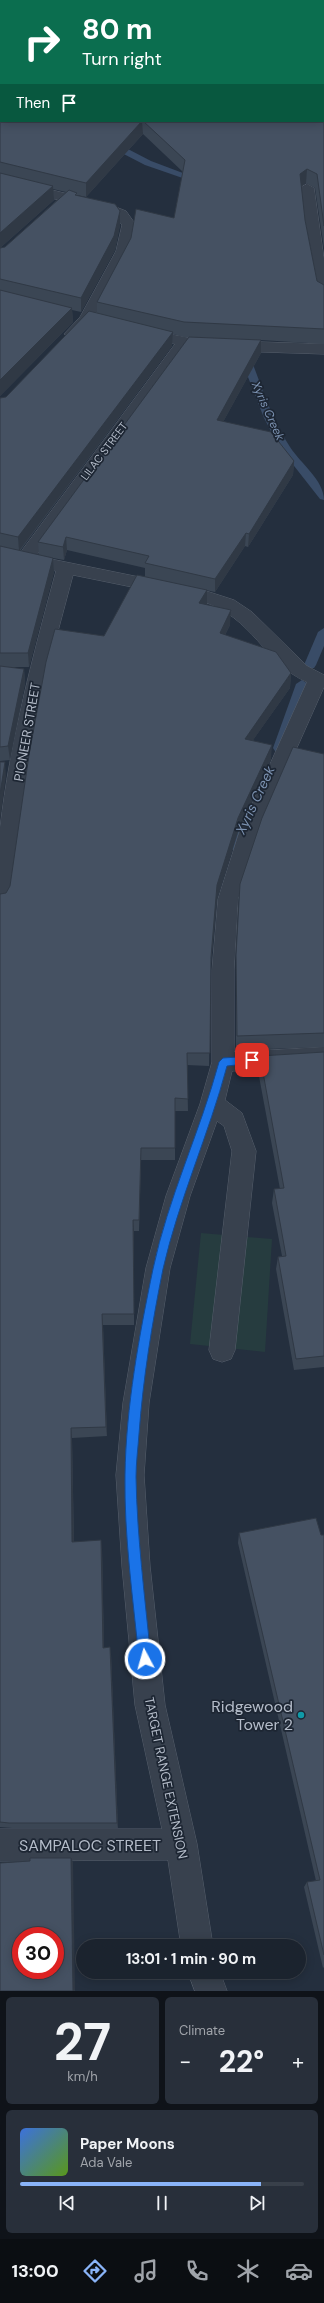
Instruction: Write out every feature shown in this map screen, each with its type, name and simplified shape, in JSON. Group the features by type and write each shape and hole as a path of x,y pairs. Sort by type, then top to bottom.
{"street":[{"path":"0,182 66,198 121,214 129,225 123,251 59,346"},
{"path":"307,188 318,233 324,288"},
{"path":"55,207 66,198"},
{"path":"79,317 101,323"},
{"path":"131,330 184,343 200,345 324,349"},
{"name":"LILAC STREET","path":"24,560 184,343"},
{"path":"0,554 203,596 234,607 258,627 299,670 321,680"},
{"name":"PIONEER STREET","path":"1,892 19,769 30,676 66,568"},
{"name":"TARGET RANGE EXTENSION","path":"196,1939 181,1844 150,1705 136,1566 130,1475 136,1403 158,1268 178,1196 212,1104 223,1062 223,970 228,899 249,833 296,748 321,680"},
{"path":"0,768 19,769"},
{"path":"223,1062 324,1056"},
{"path":"212,1104 234,1120 244,1151 222,1350"},
{"name":"SAMPALOC STREET","path":"0,1845 181,1844"},
{"path":"193,1991 196,1979"},
{"path":"207,1979 211,1991"}],"green space":[{"path":"201,1233 272,1239 265,1352 190,1344"}],"building":[{"path":"0,122 141,122 86,183 0,162"},
{"path":"144,122 324,122 324,226 317,174 307,169 300,174 305,220 317,281 324,285 324,329 184,322 97,302 131,238 136,209 174,218 185,160"},
{"path":"0,173 53,186 0,233"},
{"path":"69,190 77,193 75,195 115,204 120,211 114,236 81,298 0,279 0,248 5,247"},
{"path":"0,290 72,308 0,380"},
{"path":"89,311 173,332 18,537 0,533 0,398 6,397"},
{"path":"189,337 261,340 217,420 271,432 294,461 249,534 246,533 215,579 145,563 149,556 66,537 63,547 38,542"},
{"path":"0,546 53,558 28,653 0,653"},
{"path":"137,575 207,590 199,603 231,610 220,633 276,652 291,673 245,739 272,745 238,818 217,885 211,957 210,1053 187,1053 188,1099 175,1098 175,1148 141,1148 139,1220 133,1220 134,1314 102,1314 106,1427 71,1428 72,1542 101,1540 103,1648 110,1647 117,1823 9,1823 0,1822 0,894 6,893 10,886 29,755 46,662 55,629 104,636"},
{"path":"0,666 24,669 8,746 0,747"},
{"path":"293,747 324,754 324,1033 237,1036 236,955 240,884 262,818"},
{"path":"0,762 5,762 0,794"},
{"path":"324,1052 324,1356 296,1359 278,1257 286,1256 274,1189 284,1188 260,1056"},
{"name":"Ridgewood Tower 2","path":"316,1518 321,1535 324,1535 324,1955 307,1882 320,1880 239,1533"},
{"path":"30,1858 71,1858 73,1991 0,1991 0,1863 30,1861"}],"waterway":[{"name":"Xyris Creek","path":"124,140 119,148 148,163 200,181"},
{"name":"Xyris Creek","path":"246,359 269,418 285,448 324,497"},
{"name":"Xyris Creek","path":"310,665 324,632"},
{"name":"Xyris Creek","path":"279,748 302,684"},
{"name":"Xyris Creek","path":"215,843 235,845 245,823"}],"place":[{"name":"Ridgewood Tower 2","path":"301,1715"}],"route":[{"path":"145,1659 136,1566 130,1475 136,1403 158,1268 178,1196 212,1104 223,1062 252,1060"}]}
